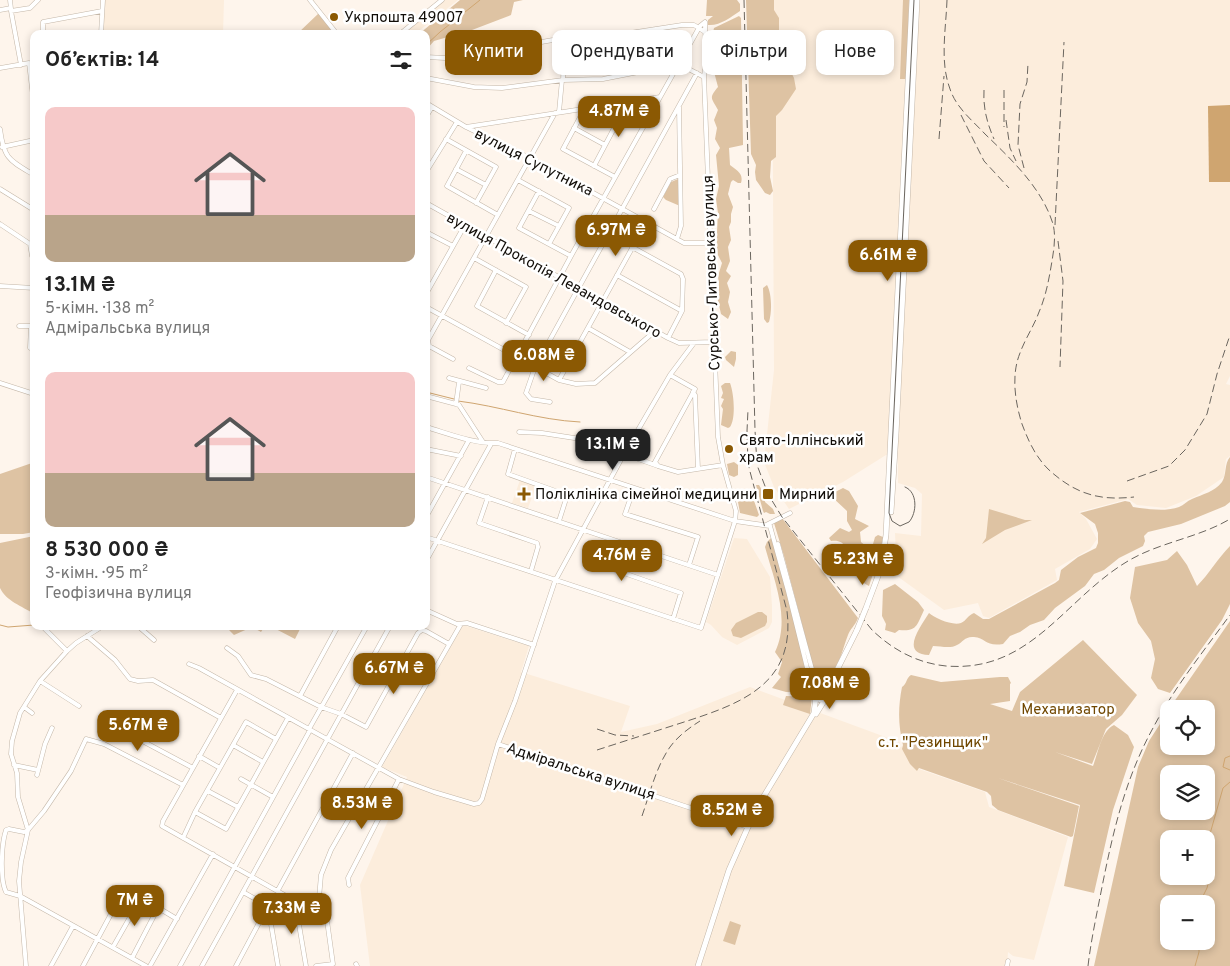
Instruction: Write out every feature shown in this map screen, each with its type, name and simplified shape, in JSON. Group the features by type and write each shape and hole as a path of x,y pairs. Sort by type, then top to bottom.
{"main road":[{"path":"880,566 886,536 912,0"},
{"path":"808,724 815,716 824,694 852,647 886,551 893,480 917,0"},
{"path":"698,966 729,870 748,827 767,790 808,724 815,710 818,690 824,694"},
{"path":"816,695 819,699 824,694"}],"street":[{"path":"10,0 21,65"},
{"path":"0,10 30,8 38,0"},
{"path":"101,30 103,0"},
{"path":"310,0 334,30"},
{"path":"405,30 442,0"},
{"path":"43,30 43,22 102,11"},
{"name":"Сурсько-Литовська вулиця","path":"699,28 705,22 705,30"},
{"path":"652,30 694,25 702,30"},
{"path":"692,41 699,28"},
{"path":"430,57 445,58 552,40"},
{"path":"0,68 29,63 30,71"},
{"path":"692,70 704,76"},
{"path":"550,402 531,399 526,393 535,367 697,73"},
{"path":"430,337 557,112 562,75"},
{"path":"430,79 474,87 502,88 562,80 603,79 623,75"},
{"path":"469,368 498,382 504,380 673,75"},
{"name":"Сурсько-Литовська вулиця","path":"704,76 718,437 723,465 736,511 735,521"},
{"path":"466,127 660,97"},
{"path":"594,166 628,102"},
{"path":"677,239 681,226 679,105"},
{"name":"вулиця Супутника","path":"432,107 466,127 530,158 684,243 710,243"},
{"path":"594,107 594,112 616,124"},
{"path":"585,108 563,149 615,177"},
{"path":"430,165 457,122"},
{"path":"574,128 605,145"},
{"path":"0,129 1,147 14,163 30,173"},
{"path":"446,138 496,167 476,203"},
{"path":"1,147 30,141"},
{"path":"466,151 447,186 498,215"},
{"path":"456,169 486,185"},
{"path":"654,209 670,179 680,175"},
{"path":"518,180 569,208 549,244"},
{"path":"0,189 30,208"},
{"path":"539,191 519,228 571,256"},
{"name":"вулиця Прокопія Левандовського","path":"430,205 668,338 679,343 713,342"},
{"path":"529,210 559,226"},
{"path":"559,380 646,223"},
{"path":"0,224 30,244"},
{"path":"430,287 465,225"},
{"path":"430,234 453,246"},
{"path":"632,247 681,274 683,279 682,311 668,338"},
{"path":"474,258 526,287 506,323"},
{"path":"496,270 476,306 529,335"},
{"path":"617,275 682,311"},
{"path":"0,286 30,288"},
{"path":"430,309 559,380 576,384 595,383 655,331"},
{"path":"19,326 30,326"},
{"path":"588,328 630,352"},
{"name":"Адміральська вулиця","path":"399,779 474,804 479,803 482,799 498,744 555,581 624,454 670,375 694,343"},
{"path":"430,347 453,359"},
{"path":"670,375 695,389 693,392 695,395 698,469"},
{"path":"449,378 486,388"},
{"path":"456,404 459,382"},
{"path":"0,383 30,393"},
{"path":"658,466 655,462 693,392"},
{"path":"430,397 459,405 483,442"},
{"path":"430,428 469,440 491,444 498,443 735,521 768,526 790,513"},
{"path":"519,432 542,433 600,442 624,454 678,472 723,465"},
{"path":"430,510 469,440"},
{"path":"430,554 491,444"},
{"path":"515,449 508,474 564,494 566,499 559,521"},
{"path":"430,450 461,456"},
{"path":"430,478 718,575"},
{"path":"634,488 625,514 698,537 689,565"},
{"path":"488,498 479,524 537,543 538,547 531,571"},
{"path":"430,540 531,571 555,581 701,628 735,521"},
{"path":"768,526 816,695"},
{"path":"768,526 774,533 782,555 816,684 824,694"},
{"path":"608,538 599,560 601,565 681,593 673,619"},
{"path":"430,612 458,624 467,623 534,645"},
{"path":"316,966 333,964 325,906 320,898 321,875 331,850 461,624"},
{"path":"46,630 54,636 67,651"},
{"path":"28,830 18,797 16,773 11,754 12,741 20,713 40,681 67,651 97,630"},
{"path":"143,630 154,640"},
{"path":"300,696 336,630"},
{"path":"180,966 365,630"},
{"path":"202,966 388,630"},
{"path":"227,648 238,656 251,675 266,679 321,708 341,714 366,728 420,631 426,631 449,644"},
{"path":"87,636 115,660 130,679 138,681 153,680 220,718"},
{"path":"805,656 816,703"},
{"path":"189,664 399,779 348,878 349,885"},
{"path":"40,681 79,706"},
{"path":"237,690 162,826 296,900 317,900 320,898"},
{"path":"24,707 32,713"},
{"path":"196,812 226,829 288,718"},
{"path":"183,838 246,722 276,739"},
{"path":"37,775 45,744 52,728"},
{"path":"133,736 193,768"},
{"path":"26,966 20,896 21,862 28,830 44,811 71,771 86,739 104,744 183,786"},
{"name":"Адміральська вулиця","path":"498,744 748,827"},
{"path":"233,745 263,762"},
{"path":"278,890 353,753"},
{"path":"199,756 220,768"},
{"path":"14,765 38,770"},
{"path":"242,779 273,797"},
{"path":"208,791 238,808"},
{"path":"28,830 24,832 7,829 0,864 4,891 8,894 20,896 146,966"},
{"path":"150,966 212,854"},
{"path":"83,966 125,888 177,919"},
{"path":"243,892 268,906"},
{"path":"112,947 141,898"},
{"path":"296,900 306,966"},
{"path":"236,966 268,906"},
{"path":"268,906 278,966"},
{"path":"132,958 158,908"},
{"path":"51,966 73,926"},
{"path":"1007,966 1008,961"}],"shaded area":[{"path":"104,0 224,0 223,30 102,30"},
{"path":"445,0 458,0 420,30 409,30"},
{"path":"772,0 1230,0 1230,376 1226,384 1230,385 1230,456 1226,459 1224,477 1196,496 1166,508 1137,505 1128,499 1079,512 1086,519 1097,539 1090,549 1055,569 1057,580 989,618 983,616 978,603 944,610 897,576 895,533 921,536 922,494 915,488 898,483 898,454 886,455 843,482 789,509 774,487 764,462 774,370 772,75 806,75 806,30 772,30"},
{"path":"1230,105 1230,182 1209,182 1208,106"},
{"name":"Поліклініка сімейної медицини","path":"520,480 536,486 528,508 512,503"},
{"path":"734,538 747,539 770,577 772,606 772,622 769,628 737,645 722,637 706,622"},
{"path":"463,625 529,646 521,672 630,706 621,732 657,724 750,687 899,742 910,763 917,771 919,769 985,792 989,807 1068,837 1034,960 1013,956 1008,952 1007,966 370,966 360,885 407,777 382,767"}],"green space":[{"path":"460,0 523,0 514,2 511,15 472,30 445,30 445,38 434,41 430,46 430,30 424,30"},
{"path":"707,0 737,0 740,4 740,11 721,23 708,25 708,20 713,16 706,16"},
{"path":"746,0 774,0 774,10 779,18 779,30 747,30"},
{"path":"903,0 909,0 907,79 900,79"},
{"path":"319,13 332,30 301,30"},
{"path":"739,16 741,18 741,30 714,30 714,28"},
{"path":"715,75 742,75 743,145 729,148 730,165 739,172 742,180 741,183 733,180 731,182 728,194 733,207 729,227 731,240 728,247 730,261 726,271 731,276 727,283 730,292 728,302 731,312 728,319 721,314 717,296 719,287 718,276 722,263 716,251 718,213 716,199 719,186 716,155 720,148 715,139 717,128 714,120 718,110 712,96 718,87"},
{"path":"748,75 792,75 796,89 776,116 776,157 771,161 770,177 773,191 770,195 765,193 756,180 756,165 751,154"},
{"path":"678,179 680,206 663,197 671,182"},
{"path":"767,285 771,298 771,308 769,322 767,323 764,319 763,288"},
{"path":"731,351 736,352 734,367 725,357"},
{"path":"725,383 730,383 734,412 732,423 728,428 721,425 723,409 721,406 724,399 721,398 723,393 721,386"},
{"path":"1230,457 1230,502 1225,506 1181,524 1148,532 1144,536 1143,546 1094,574 1085,586 1055,608 1044,620 1010,636 1003,644 997,645 971,637 954,646 933,646 929,655 915,650 915,639 929,613 939,619 957,624 974,613 983,619 989,619 1059,580 1061,570 1078,557 1096,548 1098,543 1098,533 1095,524 1080,513 1125,501 1130,502 1133,507 1144,509 1174,509 1219,485 1224,479"},
{"path":"734,462 738,465 738,475 734,477 729,475 727,464"},
{"path":"30,464 30,533 0,534 0,474"},
{"path":"756,485 759,485 765,502 773,509 775,514 764,513"},
{"path":"843,488 849,491 858,506 855,519 869,526 860,532 861,542 870,545 873,544 875,537 878,535 883,537 880,553 869,586 862,580 856,567 851,562 845,546 842,543 831,541 829,538 840,528 849,532 852,530 847,521 847,511 831,496"},
{"path":"743,496 753,498 759,515 757,517 740,513 738,502"},
{"path":"989,509 1025,520 1032,520 1005,530 982,544 986,538"},
{"path":"782,518 858,618 831,673 834,675 827,687 820,687 817,681 774,523"},
{"path":"30,537 30,612 10,600 0,588 0,543"},
{"path":"771,538 776,546 813,693 786,692 772,688 781,677 778,674 782,662 775,652 780,639 781,613 776,586 765,547"},
{"path":"1230,546 1230,604 1222,620 1170,693 1158,689 1151,678 1155,659 1151,641 1138,623 1130,598 1135,567 1167,560 1177,551 1187,565 1197,586"},
{"path":"895,584 918,602 924,610 913,629 899,630 895,633 885,630 886,624 882,616 883,590"},
{"path":"758,612 762,612 767,616 765,626 741,638 733,636 731,630 736,623"},
{"path":"1230,621 1230,966 1094,966 1138,767 1149,741 1160,724 1160,755 1215,755 1215,700 1175,700"},
{"path":"229,630 245,630 234,635"},
{"path":"278,630 300,630 295,639"},
{"path":"1083,640 1137,695 1122,715 1106,729 1102,739 1106,732 1114,725 1128,735 1134,747 1113,810 1094,893 1064,886 1080,805 998,778 1079,806 1073,836 1071,837 998,810 992,805 991,796 987,792 919,768 917,771 910,764 902,749 899,709 902,687 911,675 941,682 1008,677 1011,683 1010,701 990,704 1012,711 1020,692","holes":["1099,747 1093,766 1055,752 1092,764"]},
{"path":"786,696 812,697 810,714 783,705"},
{"path":"730,921 741,925 735,945 723,941"}],"waterway":[{"path":"430,41 480,0"},
{"path":"430,393 454,399"},
{"path":"458,401 549,419 580,422"},
{"path":"0,625 8,627 30,625"},
{"path":"1230,756 1225,758 1223,767 1230,770"},
{"path":"1211,830 1223,788 1230,782"},
{"path":"1204,895 1208,885"},
{"path":"1195,966 1199,950"}],"tram line":[{"path":"905,487 912,493 915,508 909,522 900,526 892,521 889,513 914,0"}],"railway":[{"path":"744,0 757,465 768,494 782,517 872,630 888,644 915,659 925,662 946,666 976,665 1001,658 1024,646 1045,630 1105,577 1128,561 1153,549 1205,531 1230,519"},
{"path":"947,0 944,55 946,76 955,100 1034,186 1048,211 1054,229 1055,238 1045,294 1017,361 1015,379 1016,398 1022,424 1029,442 1039,459 1058,478 1088,494 1110,498 1134,497"},
{"path":"1055,225 1064,42"},
{"path":"1024,168 1018,145 1020,104 1027,82 1028,63"},
{"path":"939,139 944,76"},
{"path":"984,90 986,115 994,139"},
{"path":"1004,90 1004,127"},
{"path":"961,115 984,161 1009,188"},
{"path":"1006,120 1010,148 1016,161"},
{"path":"1058,241 1063,281 1060,367"},
{"path":"1127,481 1169,466 1185,450 1207,414 1217,374 1230,335"},
{"path":"597,750 703,716 743,699 760,688 773,674 783,657 787,636 787,611 748,464 748,410"},
{"path":"1088,966 1094,926 1111,846 1127,786 1143,747 1170,699 1230,615"},
{"path":"642,816 665,755 680,736 700,721"},
{"path":"597,729 615,735 634,736"}],"place":[{"name":"Укрпошта 49007","path":"334,17"},
{"name":"Свято-Іллінський храм","path":"729,449"},
{"name":"Поліклініка сімейної медицини","path":"524,494"},
{"name":"Мирний","path":"768,494"}],"park label":[{"name":"Механизатор","path":"1068,709"},
{"name":"с.т. \"Резинщик\"","path":"933,742"}]}
